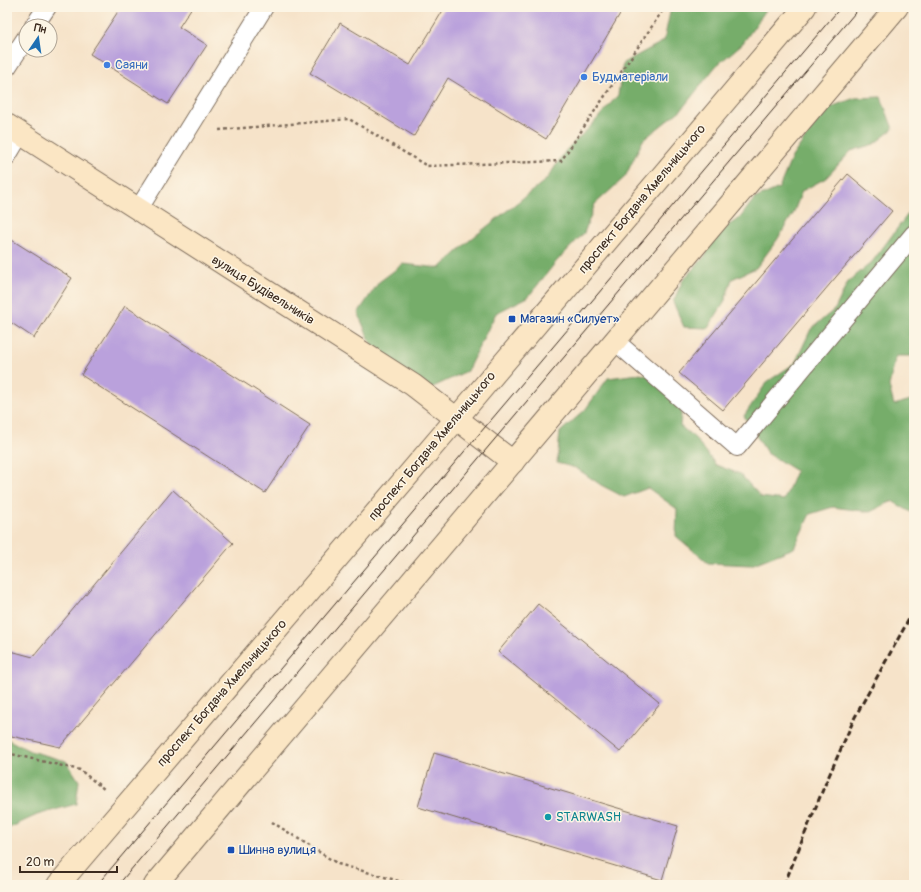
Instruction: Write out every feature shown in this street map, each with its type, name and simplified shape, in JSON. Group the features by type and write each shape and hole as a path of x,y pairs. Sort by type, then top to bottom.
{"main road":[{"name":"проспект Богдана Хмельницького","path":"58,885 458,418 805,7"},
{"path":"156,885 897,7"},
{"name":"вулиця Будівельників","path":"14,130 413,385 458,418 513,462"}],"lane":[{"path":"39,18 47,7"},
{"path":"138,210 264,7"},
{"path":"7,67 18,50"},
{"path":"7,156 14,130"},
{"path":"615,340 737,447 914,234"}],"path":[{"path":"187,132 350,119 428,166 561,161 665,7"},
{"path":"7,753 80,770 125,806"},
{"path":"272,822 338,864 413,885"}],"green space":[{"path":"671,7 768,7 743,43 716,66 682,109 643,140 625,177 595,204 584,233 556,262 528,297 496,313 467,371 431,388 374,351 358,313 379,282 403,264 440,268 470,240 547,179 566,150 591,126 618,95 623,63 664,41"},
{"path":"881,97 893,129 874,144 851,151 826,178 802,191 793,214 777,240 756,268 732,279 724,303 708,328 684,327 673,302 683,280 705,256 718,232 740,218 754,199 779,188 792,157 825,109 855,98"},
{"path":"914,206 914,356 896,356 889,386 894,405 914,399 914,514 892,501 870,512 833,507 810,514 794,548 751,565 708,563 676,536 677,509 648,488 624,497 601,485 576,468 557,463 560,432 585,410 608,378 639,374 667,378 683,396 680,426 695,438 716,465 740,474 761,497 784,500 796,471 767,453 744,416 767,382 795,363 811,329 835,309 848,282 872,262"},
{"path":"7,739 30,751 66,761 79,781 76,804 37,815 7,829"}],"building":[{"path":"121,7 192,7 179,27 207,45 168,104 90,54"},
{"path":"445,7 624,7 546,139 448,78 414,136 310,73 340,23 410,65"},
{"path":"848,174 892,211 723,410 679,373"},
{"path":"7,237 72,278 34,338 7,320"},
{"path":"125,306 310,425 265,493 81,375"},
{"path":"173,490 233,543 60,747 7,735 7,650 33,657"},
{"path":"538,604 660,704 620,752 498,652"},
{"name":"STARWASH","path":"434,753 678,826 662,880 418,807"}],"tram line":[{"path":"97,885 841,7"},
{"path":"118,885 860,7"}],"railway":[{"path":"784,885 824,787 855,717 914,610"}],"place":[{"name":"Саяни","path":"107,65"},
{"name":"Будматеріали","path":"584,77"},
{"name":"Магазин «Силует»","path":"512,319"},
{"name":"STARWASH","path":"548,817"},
{"name":"Шинна вулиця","path":"231,850"}]}
